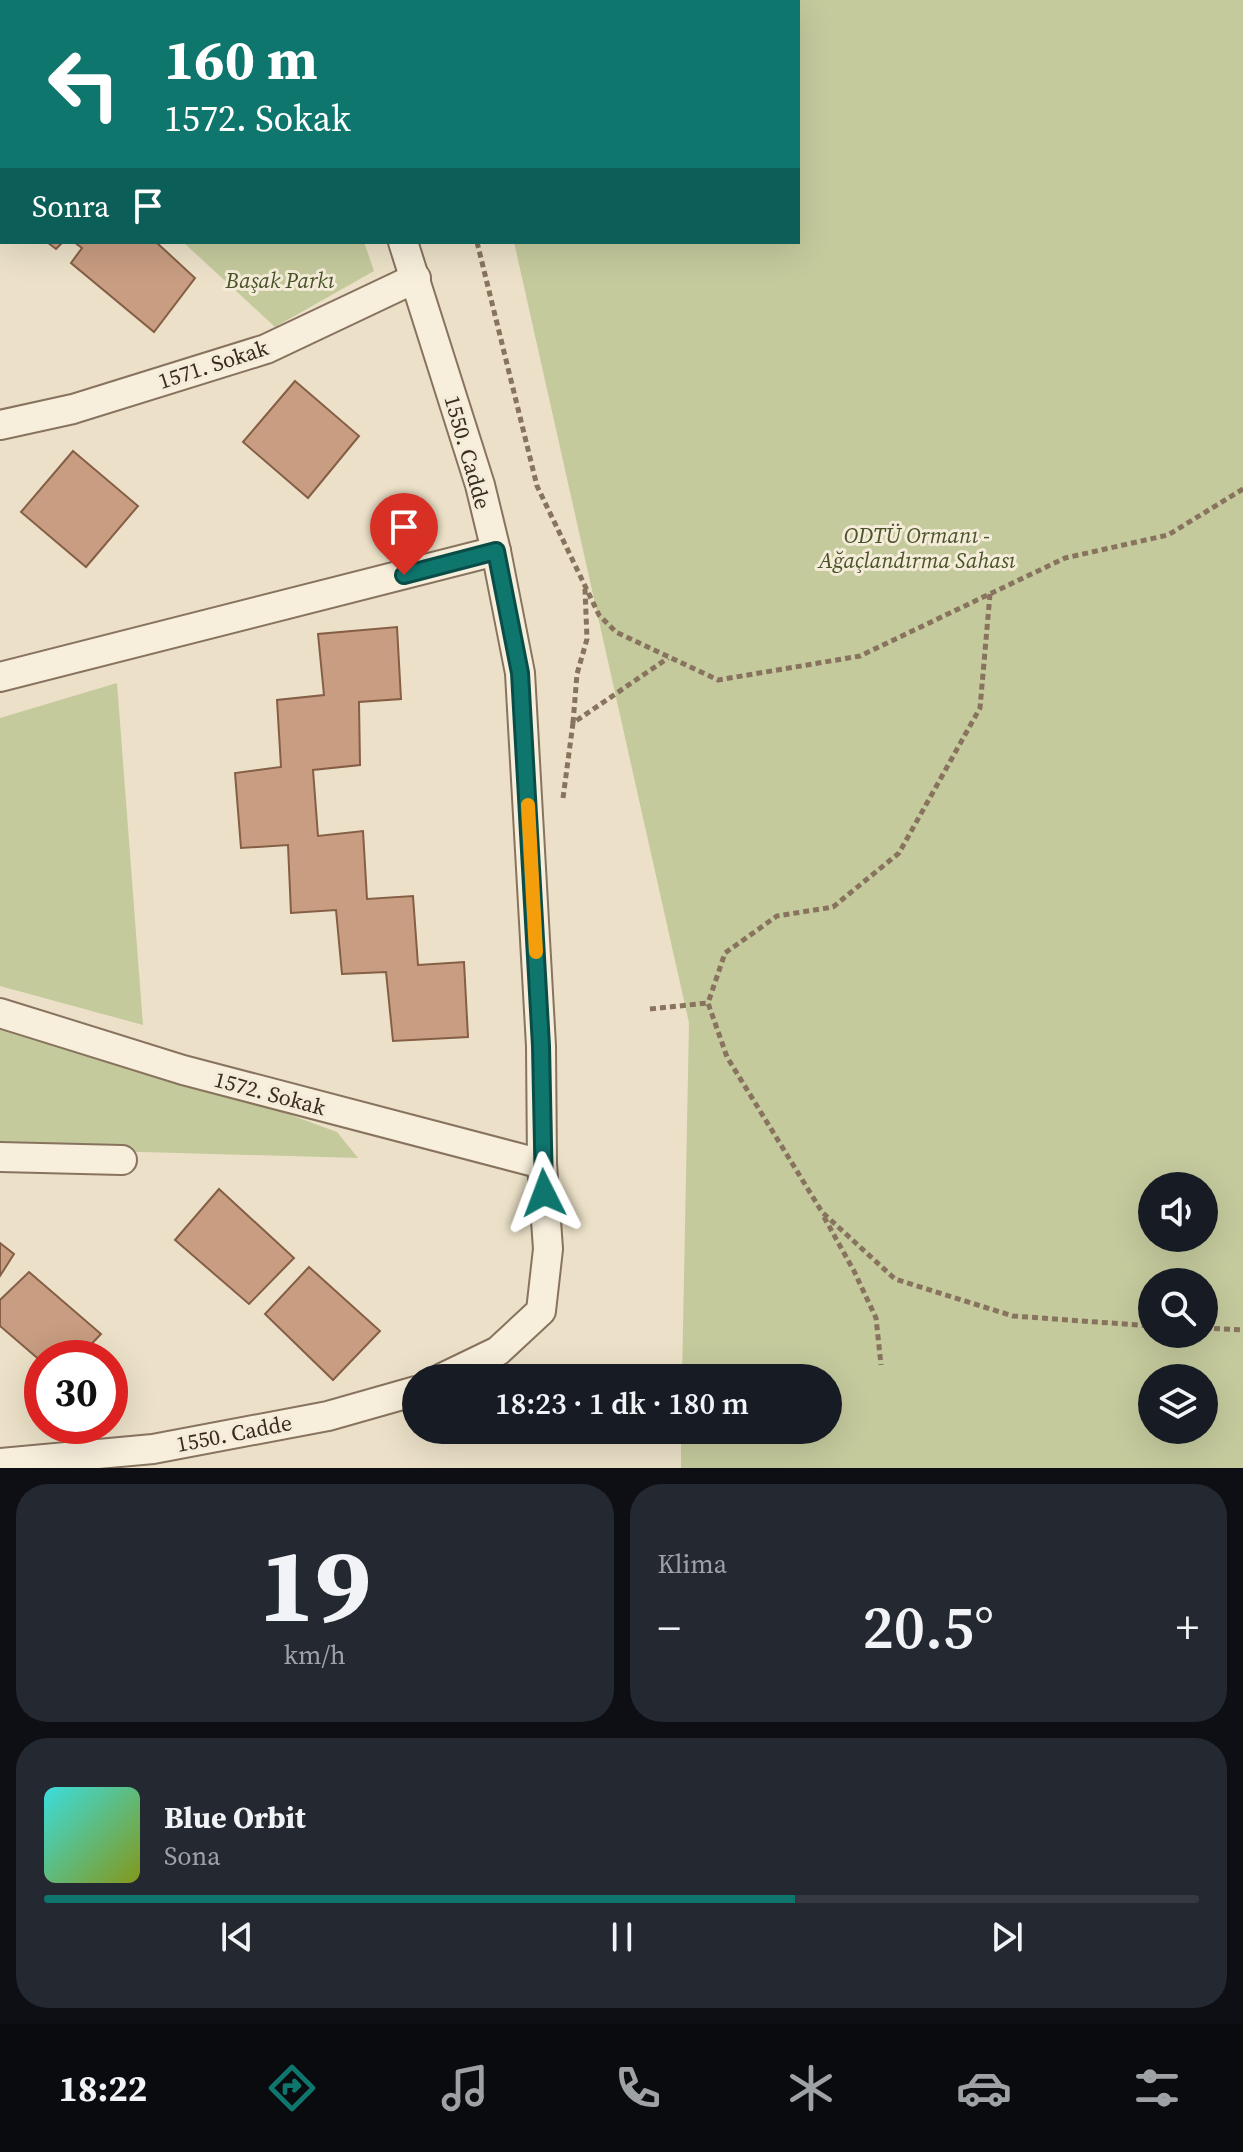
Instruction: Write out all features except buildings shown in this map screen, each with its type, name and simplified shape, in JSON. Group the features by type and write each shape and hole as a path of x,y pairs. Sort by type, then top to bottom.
{"street":[{"name":"1550. Cadde","path":"404,244 480,485 520,673 541,1046 542,1164 548,1249 541,1311 498,1351 471,1364"},
{"name":"1571. Sokak","path":"0,425 73,409 266,349 416,278"},
{"path":"0,677 496,551"},
{"name":"1572. Sokak","path":"0,1013 183,1070 542,1164"},
{"path":"0,1157 122,1160"},
{"name":"1550. Cadde","path":"0,1463 153,1449 328,1416 402,1395"}],"path":[{"path":"477,244 537,486 599,615 616,632 718,680 860,656 1065,558 1168,535 1243,489"},
{"path":"563,798 577,674 587,639 584,584"},
{"path":"881,1365 876,1318 854,1271 822,1212 727,1057 708,1003 725,953 777,916 833,907 899,853 980,708 990,594"},
{"path":"573,723 669,657"},
{"path":"650,1009 708,1003"},
{"path":"822,1212 895,1279 1013,1316 1138,1325"},
{"path":"1218,1329 1243,1330"}],"green space":[{"name":"ODTÜ Ormanı - Ağaçlandırma Sahası","path":"800,0 1243,0 1243,1468 681,1468 681,1444 842,1444 842,1364 682,1364 689,1023 514,244 800,244"},
{"name":"Başak Parkı","path":"185,244 365,244 374,271 275,327"},
{"path":"117,683 143,1025 0,986 0,718"},
{"path":"0,1008 337,1132 358,1158 0,1148"}],"slow traffic":[{"path":"528,805 536,952"}],"route":[{"path":"404,575 496,551 520,673 541,1046 544,1193"}]}
